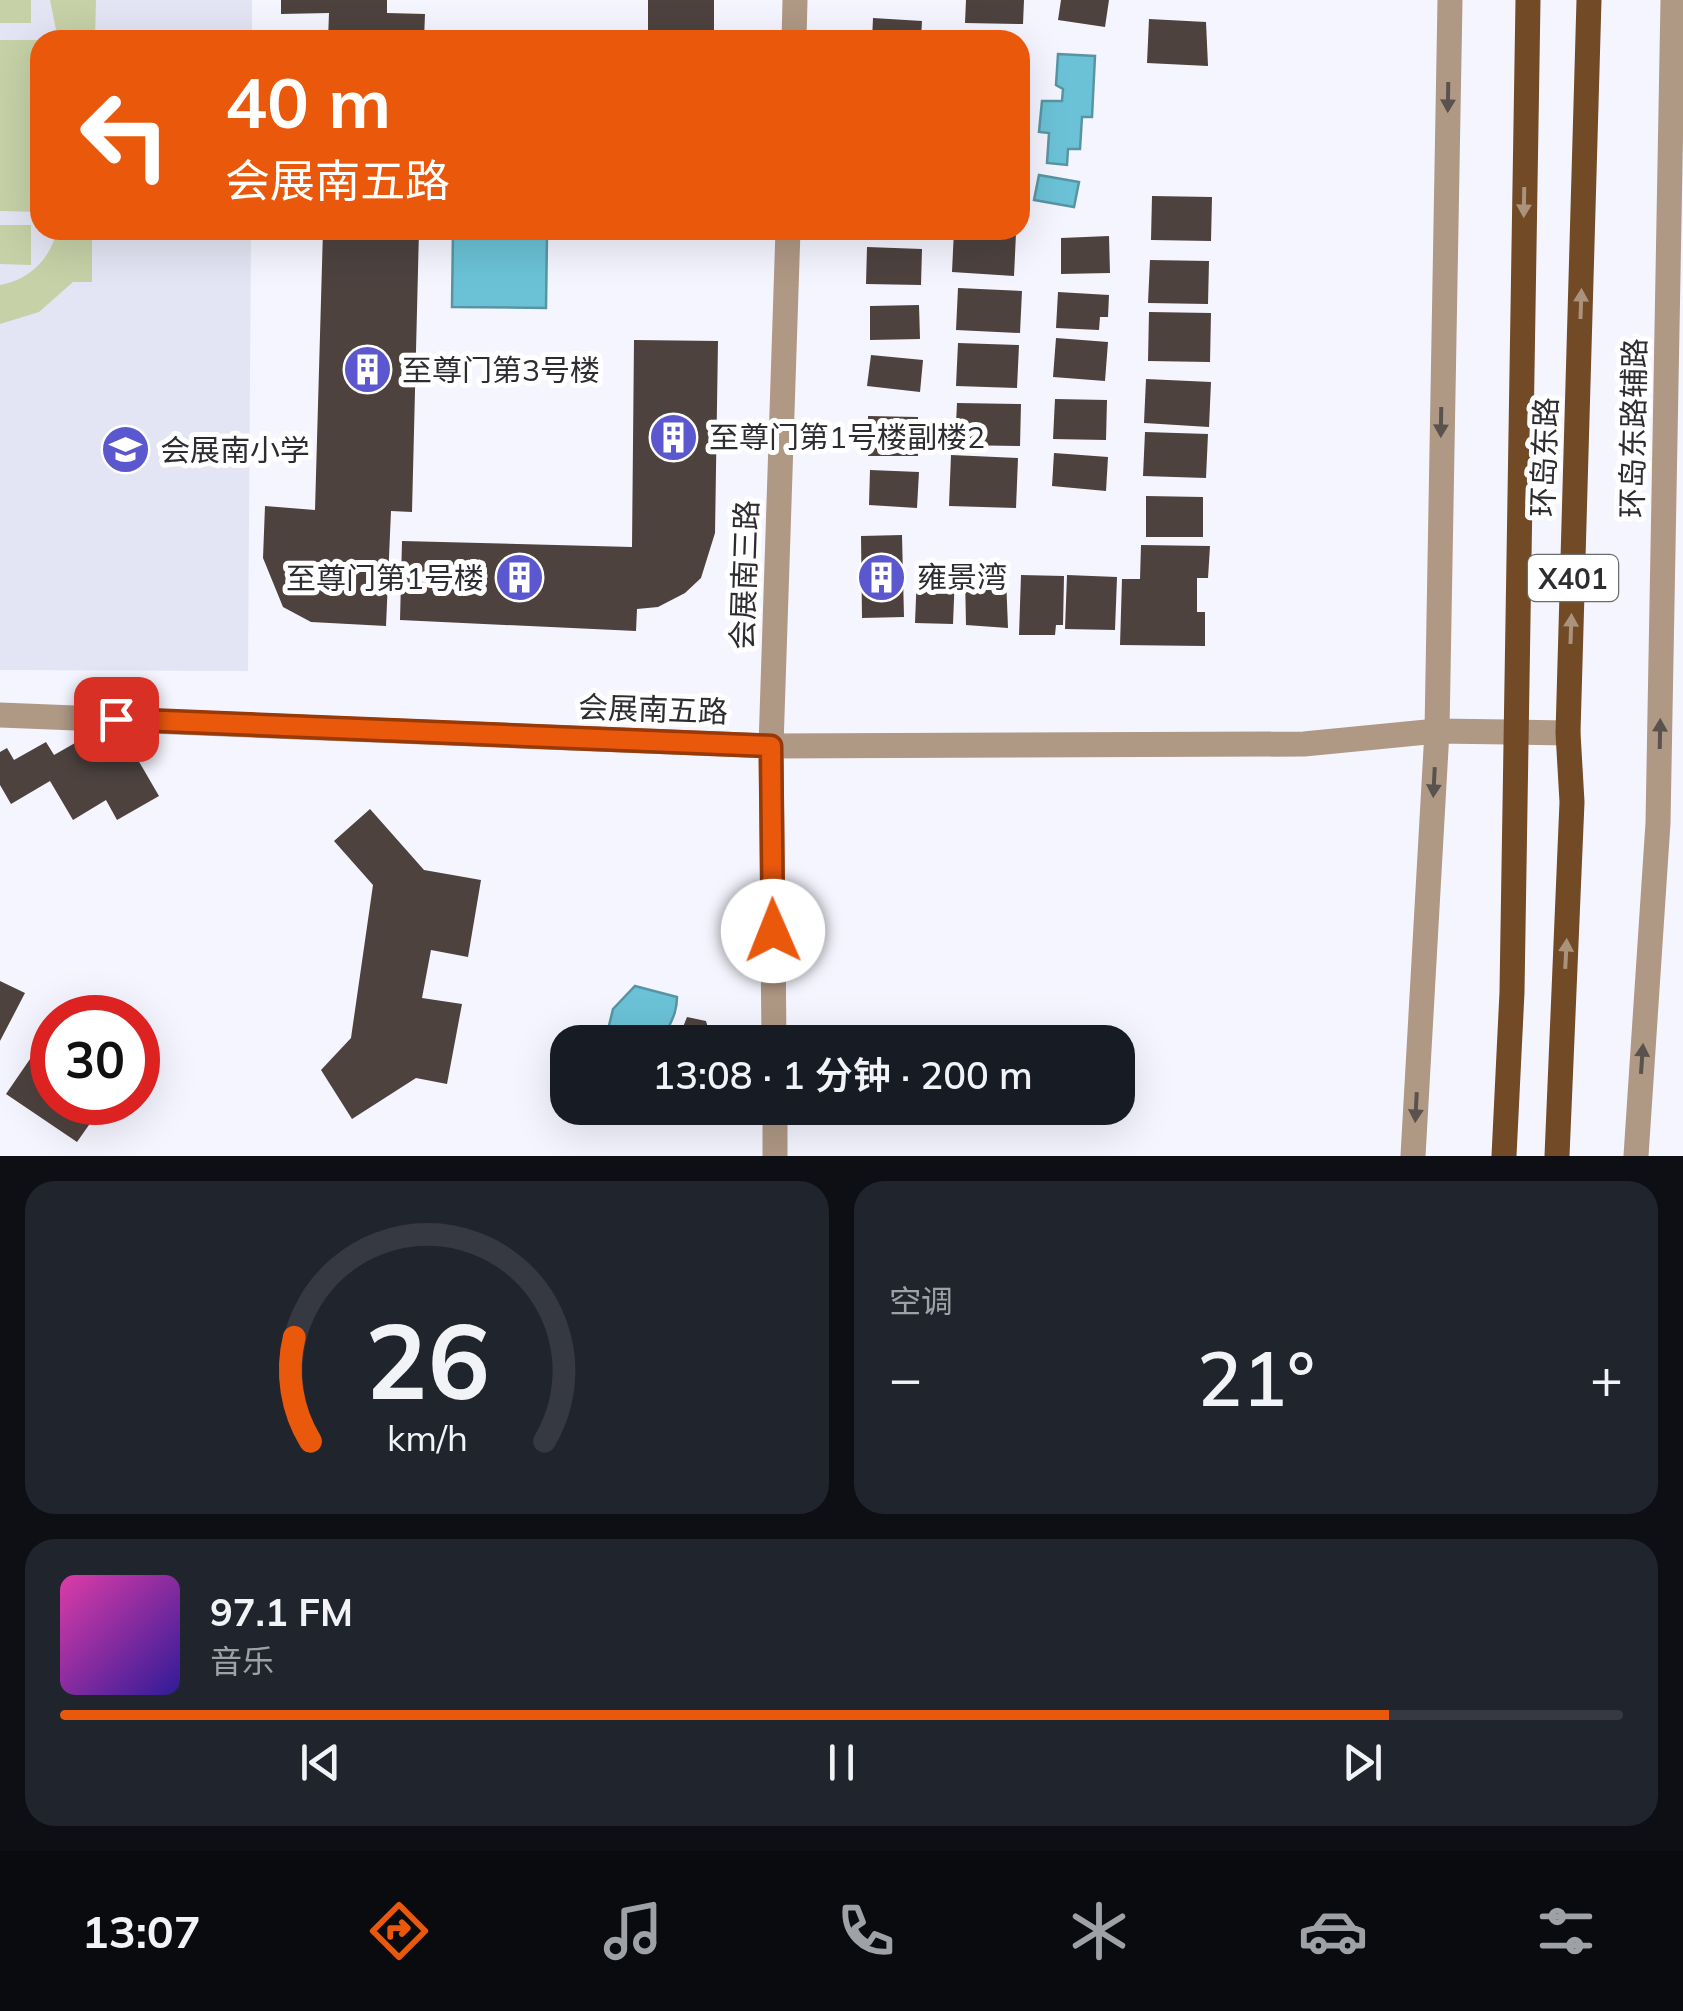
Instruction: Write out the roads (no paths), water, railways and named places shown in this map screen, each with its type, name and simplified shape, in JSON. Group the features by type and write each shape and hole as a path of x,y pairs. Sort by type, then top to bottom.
{"main road":[{"name":"环岛东路","path":"1504,1156 1512,992 1513,731 1528,0"},
{"name":"环岛东路","path":"1557,1156 1572,802 1568,733 1589,0"}],"street":[{"path":"794,30 795,0"},
{"path":"1413,1156 1437,731 1450,0"},
{"name":"环岛东路辅路","path":"1636,1156 1658,823 1673,0"},
{"name":"会展南三路","path":"774,1025 771,746 788,240"},
{"name":"会展南五路","path":"0,715 771,746 1304,744 1437,731 1568,733"},
{"path":"774,1125 775,1156"}],"water":[{"path":"1058,54 1095,56 1092,117 1082,117 1080,149 1068,149 1067,165 1047,163 1049,133 1039,132 1042,101 1062,101 1063,89 1056,85"},
{"path":"1039,175 1079,182 1074,207 1034,200"},
{"path":"453,240 547,240 546,308 452,307"},
{"path":"635,986 677,997 669,1025 609,1025 613,1009"}],"place":[{"name":"至尊门第3号楼","path":"367,370"},
{"name":"至尊门第1号楼副楼2","path":"674,437"},
{"name":"会展南小学","path":"125,450"},
{"name":"雍景湾","path":"882,577"},
{"name":"至尊门第1号楼","path":"519,578"}]}
